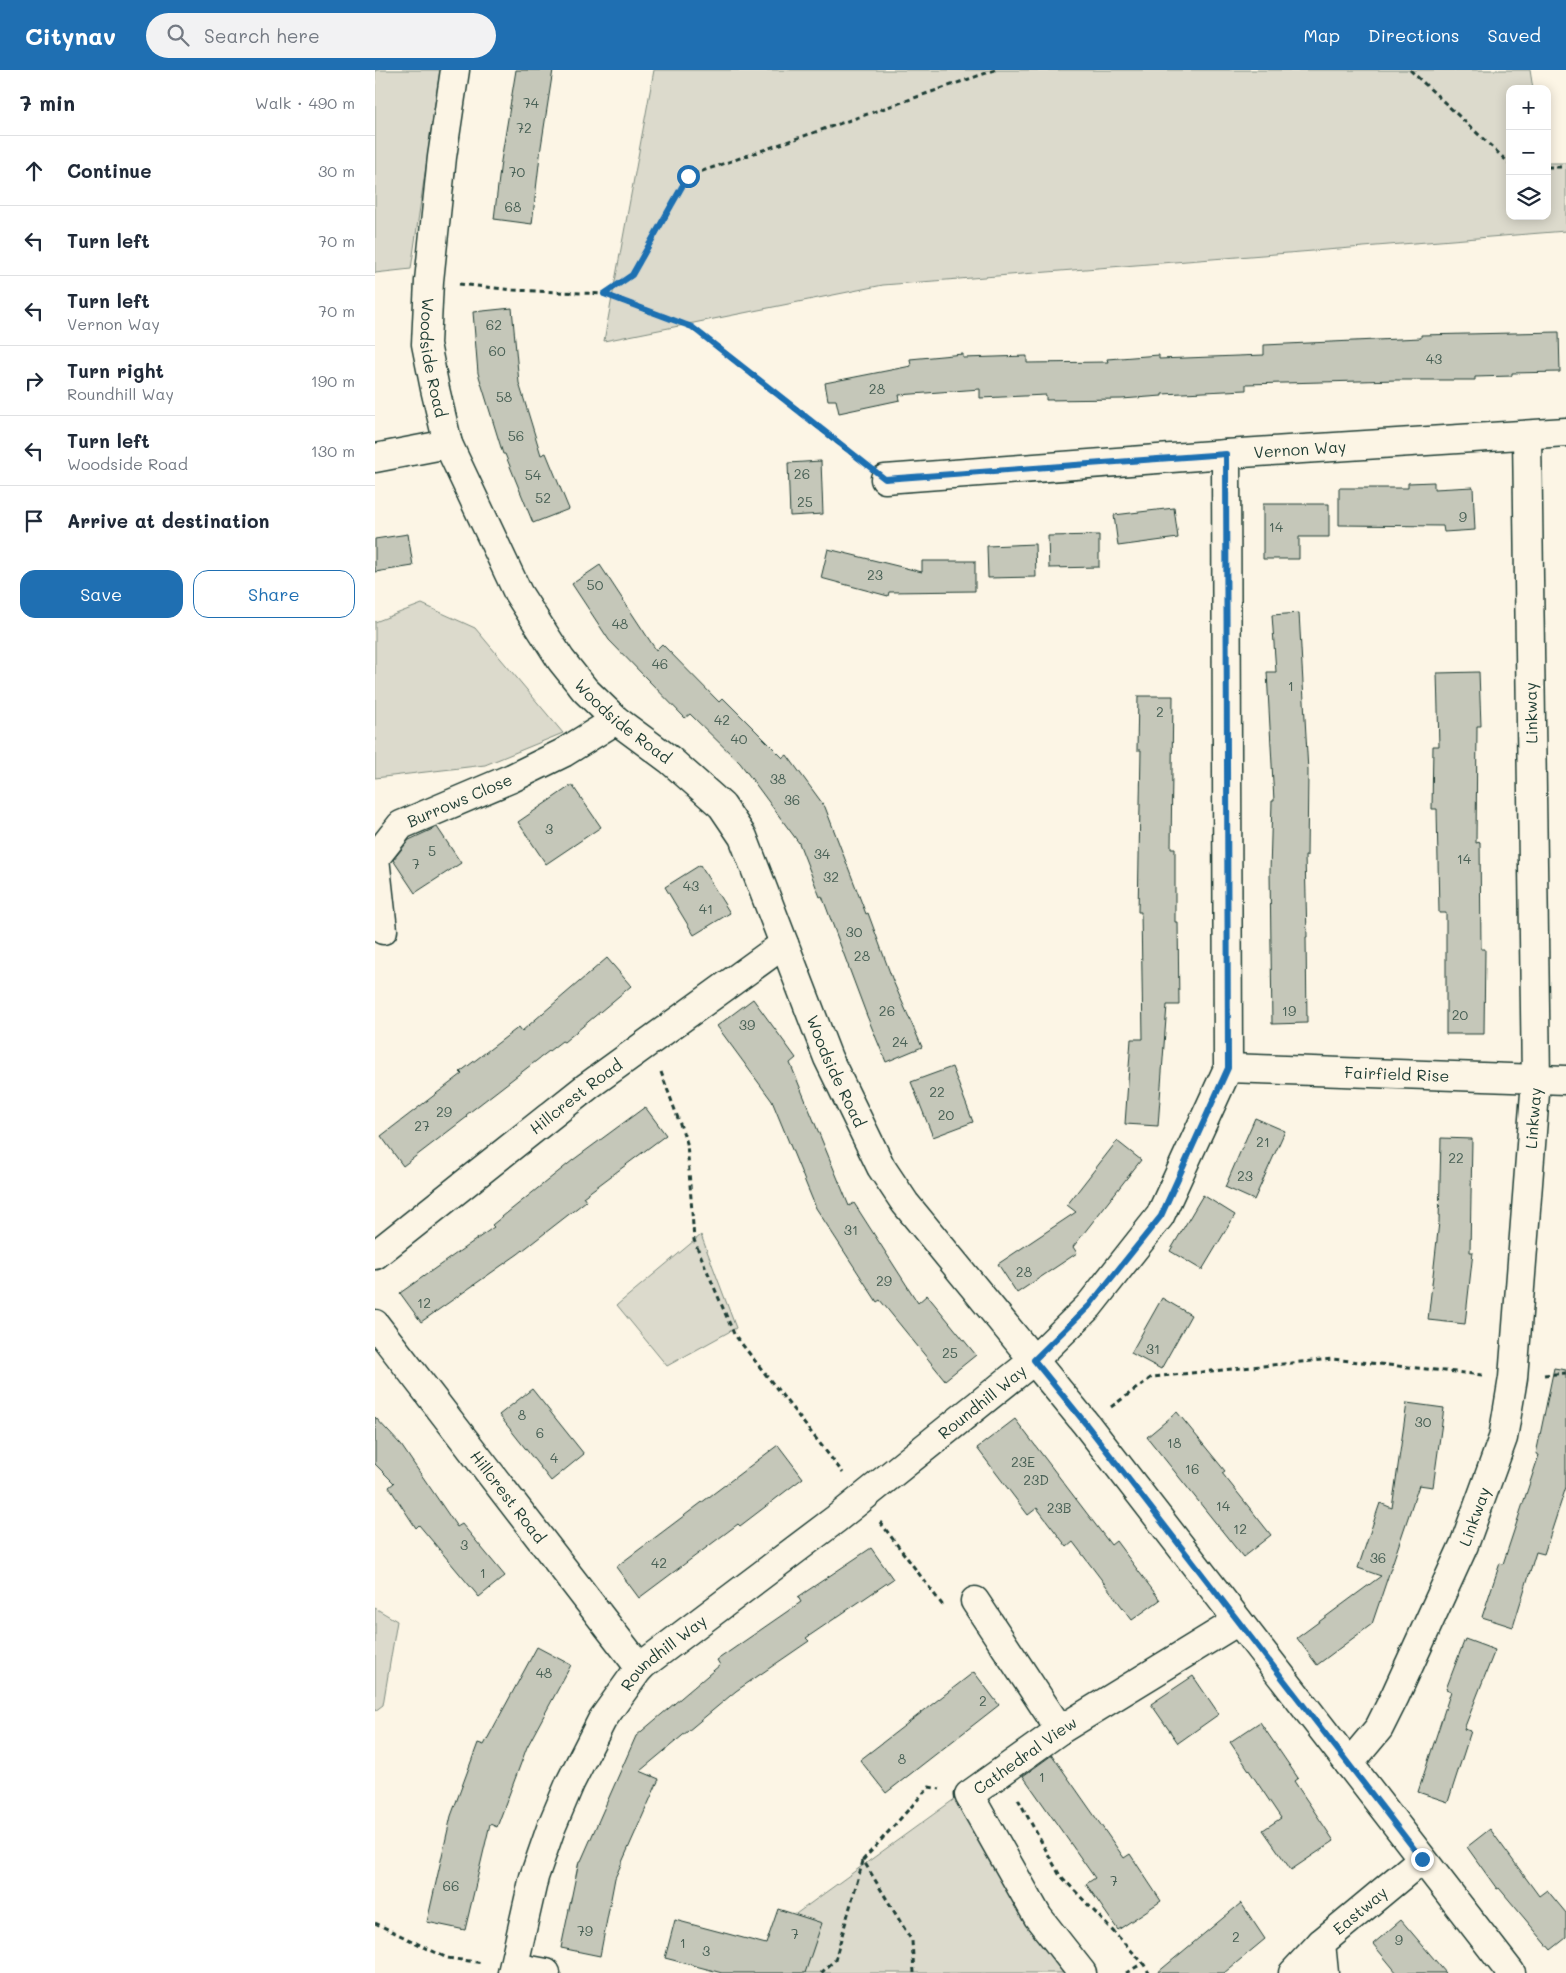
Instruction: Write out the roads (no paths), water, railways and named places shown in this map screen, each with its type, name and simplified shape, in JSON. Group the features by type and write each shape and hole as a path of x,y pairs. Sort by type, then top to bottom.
{"street":[{"name":"Woodside Road","path":"455,70 441,157 429,282 427,344 448,444 518,593 561,660 585,690 616,720 670,760 722,806 743,837 828,1058 881,1166 905,1203 1086,1424 1511,1973"},
{"name":"Vernon Way","path":"885,479 1566,432"},
{"name":"Linkway","path":"1349,1764 1379,1728 1464,1545 1503,1438 1513,1378 1536,1080 1527,435"},
{"path":"375,458 448,444"},
{"name":"Roundhill Way","path":"513,1970 534,1877 551,1828 570,1783 602,1720 640,1668 862,1498 1034,1360 1089,1306 1161,1216 1228,1068 1226,454"},
{"name":"Burrows Close","path":"383,930 375,858 401,825 512,778 563,753 616,720"},
{"name":"Hillcrest Road","path":"375,1255 649,1040 784,944"},
{"name":"Fairfield Rise","path":"1228,1068 1566,1080"},
{"name":"Hillcrest Road","path":"375,1324 640,1668"},
{"path":"975,1601 1060,1730"},
{"name":"Cathedral View","path":"1082,1973 1038,1918 969,1795 1060,1730 1238,1621"},
{"name":"Eastway","path":"1324,1973 1321,1943 1422,1859"},
{"path":"1293,1973 1321,1943"},
{"path":"513,1970 546,1973"}]}
